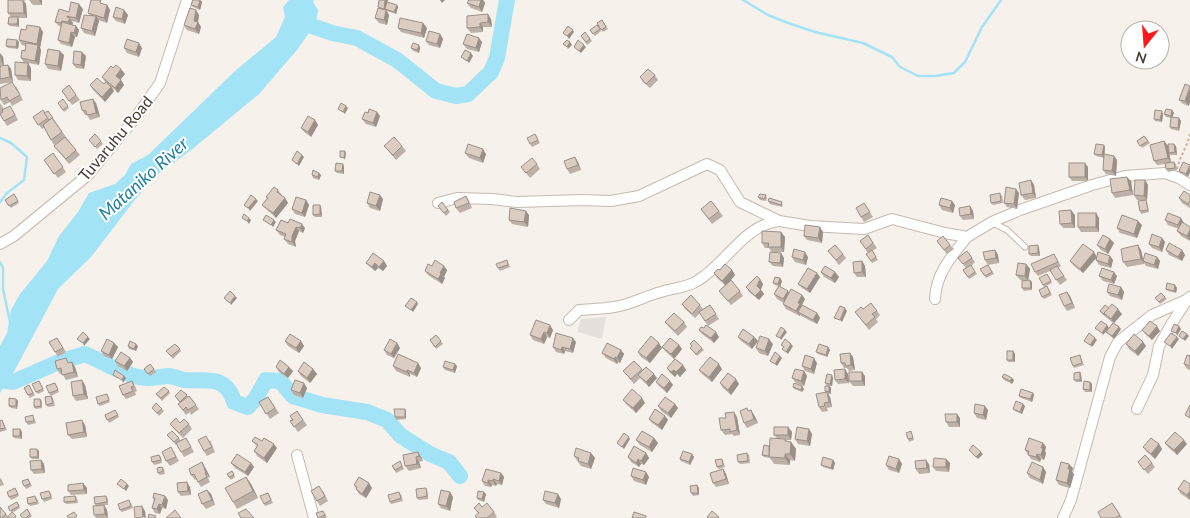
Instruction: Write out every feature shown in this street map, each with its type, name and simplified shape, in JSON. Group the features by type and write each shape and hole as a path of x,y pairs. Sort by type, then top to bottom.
{"street":[{"name":"Tuvaruhu Road","path":"0,244 14,236 88,175 136,117 160,83 187,0"},
{"path":"438,203 457,198 518,202 611,201 639,196 707,164 720,170 740,202 779,221 810,226 864,229 892,219 967,237"},
{"path":"935,299 936,286 943,270 967,237 992,222 1083,188 1124,176 1165,173 1176,176 1190,186"},
{"path":"569,320 579,310 614,307 638,301 660,292 688,286 711,272 742,240 756,229 766,223 779,221"},
{"path":"1137,409 1153,375 1159,346 1172,322 1189,298"},
{"path":"1063,518 1071,500 1110,357 1118,342 1152,315 1189,298"},
{"path":"297,455 314,518"}],"lane":[{"path":"992,222 1007,230 1025,247"}],"path":[{"path":"1176,176 1179,160 1187,149 1190,134"}],"shaded area":[{"path":"606,317 602,339 577,332 581,319"}],"water":[{"name":"Mataniko River","path":"289,0 314,0 313,2 318,10 316,23 297,50 259,94 190,151 156,175 91,257 58,289 16,368 0,393 0,346 7,333 11,310 20,294 47,261 59,236 78,212 89,193 115,184 125,175 131,164 148,155 235,71 276,37 285,17 283,7"}],"building":[{"path":"8,0 23,0 24,13 8,13"},
{"path":"91,0 101,0 100,3 107,5 104,18 88,13"},
{"path":"193,0 200,0 198,7 191,5"},
{"path":"379,0 385,0 384,9 378,7"},
{"path":"469,0 481,0 479,7 467,3"},
{"path":"71,2 79,4 76,18 67,16 70,18 68,22 55,22 59,9 69,12"},
{"path":"387,2 397,5 394,12 385,9"},
{"path":"116,7 124,10 122,19 113,17"},
{"path":"190,8 196,10 194,21 198,22 195,29 184,25"},
{"path":"378,8 386,10 384,20 375,18"},
{"path":"488,14 488,22 480,23 480,27 467,28 467,16"},
{"path":"84,15 96,16 92,31 81,28"},
{"path":"9,17 18,17 17,24 8,24"},
{"path":"400,18 423,23 421,33 398,28"},
{"path":"602,20 606,27 601,30 597,23"},
{"path":"62,22 76,26 74,33 71,32 69,43 58,40"},
{"path":"27,25 40,27 37,44 19,40 21,29 26,30"},
{"path":"597,25 600,29 593,34 590,30"},
{"path":"568,26 573,30 567,36 563,33"},
{"path":"429,31 440,34 437,44 426,41"},
{"path":"585,32 590,39 586,42 581,36"},
{"path":"467,34 479,38 476,48 463,44"},
{"path":"7,39 17,40 16,47 6,46"},
{"path":"127,39 139,43 136,52 124,48"},
{"path":"567,40 570,42 567,47 563,44"},
{"path":"578,40 584,45 579,51 574,47"},
{"path":"26,43 38,45 35,61 21,58 22,50 25,51"},
{"path":"413,43 419,45 417,50 411,48"},
{"path":"48,49 60,51 58,66 45,64"},
{"path":"465,50 471,53 467,61 461,57"},
{"path":"74,51 82,52 81,65 73,64"},
{"path":"15,62 28,63 27,76 15,75"},
{"path":"8,65 10,77 0,79 0,66"},
{"path":"116,65 121,69 116,76 121,80 115,88 102,77 111,66 113,68"},
{"path":"648,69 655,75 646,84 640,77"},
{"path":"97,78 104,84 106,82 111,87 102,97 90,85"},
{"path":"12,82 20,95 9,101 7,97 1,100 0,88"},
{"path":"1185,84 1190,86 1185,101 1179,100"},
{"path":"69,85 76,95 69,101 62,91"},
{"path":"63,99 68,106 63,110 58,103"},
{"path":"93,99 96,113 87,115 86,111 82,110 80,102"},
{"path":"341,103 346,106 343,112 338,109"},
{"path":"10,106 15,115 4,121 0,114 3,112 2,110"},
{"path":"369,109 377,112 373,123 362,119 365,112 368,113"},
{"path":"1166,109 1172,110 1171,116 1164,114"},
{"path":"43,110 48,118 38,125 33,117"},
{"path":"1155,110 1162,111 1160,120 1154,119"},
{"path":"48,111 53,118 49,120 44,113"},
{"path":"308,116 315,120 308,132 301,128"},
{"path":"1171,117 1179,118 1178,128 1170,127"},
{"path":"52,118 62,132 51,140 43,125"},
{"path":"95,134 101,141 95,147 89,140"},
{"path":"535,134 538,140 530,144 527,138"},
{"path":"1144,136 1148,141 1140,146 1137,141"},
{"path":"65,137 76,150 66,159 54,146"},
{"path":"394,137 402,146 393,155 384,146"},
{"path":"1164,141 1168,158 1154,161 1150,145"},
{"path":"468,144 483,149 480,158 465,153"},
{"path":"1096,144 1104,145 1102,155 1094,154"},
{"path":"1168,144 1174,144 1175,152 1169,153"},
{"path":"297,151 302,155 297,164 292,160"},
{"path":"340,151 345,151 344,158 340,157"},
{"path":"53,153 63,167 54,174 44,160"},
{"path":"1104,154 1114,156 1112,171 1103,170"},
{"path":"575,157 578,165 567,169 564,161"},
{"path":"532,158 537,164 526,173 521,167"},
{"path":"1174,162 1175,168 1166,169 1165,163"},
{"path":"1183,162 1190,165 1186,174 1179,171"},
{"path":"336,163 343,164 342,171 335,171"},
{"path":"1069,163 1085,163 1085,177 1069,177"},
{"path":"313,170 319,173 318,177 312,175"},
{"path":"1127,177 1130,190 1112,193 1110,179"},
{"path":"1031,180 1033,193 1021,195 1019,183"},
{"path":"1135,180 1145,180 1144,196 1134,195"},
{"path":"274,187 285,198 273,213 262,205"},
{"path":"1006,187 1016,189 1014,204 1004,203"},
{"path":"1184,191 1190,195 1188,204 1179,198"},
{"path":"370,192 380,195 376,206 367,203"},
{"path":"1000,193 1001,201 991,203 990,195"},
{"path":"14,194 18,201 9,206 5,200"},
{"path":"760,194 766,195 764,199 758,197"},
{"path":"251,195 256,199 248,208 244,205"},
{"path":"466,196 469,203 456,208 454,202"},
{"path":"296,197 306,200 302,213 292,209"},
{"path":"769,198 782,202 781,205 768,201"},
{"path":"941,198 952,201 950,208 939,205"},
{"path":"1146,200 1148,210 1140,211 1138,201"},
{"path":"711,201 719,211 709,219 701,209"},
{"path":"442,202 448,210 444,213 438,206"},
{"path":"864,203 870,212 861,217 856,208"},
{"path":"313,205 320,205 320,214 313,215"},
{"path":"970,206 971,214 960,216 959,208"},
{"path":"510,208 526,211 524,222 509,220"},
{"path":"1071,210 1072,223 1060,224 1059,211"},
{"path":"1078,213 1096,213 1096,227 1078,227"},
{"path":"1168,213 1181,218 1178,225 1165,220"},
{"path":"244,214 249,218 247,221 242,218"},
{"path":"266,215 274,220 271,225 263,220"},
{"path":"1122,215 1138,221 1134,234 1117,228"},
{"path":"290,219 302,224 300,228 296,227 292,236 292,242 284,239 286,234 276,230 281,220 288,223"},
{"path":"1182,222 1190,227 1187,236 1177,231"},
{"path":"805,225 820,227 818,238 804,236"},
{"path":"762,231 781,232 781,247 768,247 769,243 762,243"},
{"path":"1152,234 1162,238 1159,247 1149,244"},
{"path":"868,235 873,243 866,249 860,241"},
{"path":"1103,235 1110,239 1105,249 1097,245"},
{"path":"943,236 950,245 944,250 937,241"},
{"path":"1169,243 1182,250 1178,257 1166,250"},
{"path":"1083,244 1094,252 1080,269 1070,261"},
{"path":"835,245 843,254 836,260 828,251"},
{"path":"1038,245 1038,253 1029,254 1029,246"},
{"path":"1138,245 1141,259 1123,262 1121,249"},
{"path":"794,249 805,252 803,260 792,257"},
{"path":"872,250 876,257 871,261 866,254"},
{"path":"995,250 996,258 985,260 983,252"},
{"path":"967,251 972,258 963,264 958,258"},
{"path":"770,252 781,253 780,263 769,262"},
{"path":"1098,252 1110,256 1108,264 1096,260"},
{"path":"373,253 384,261 379,267 375,263 372,267 366,263"},
{"path":"1145,253 1157,257 1154,265 1143,261"},
{"path":"1054,254 1058,262 1035,272 1031,264"},
{"path":"435,260 444,266 438,279 425,271 428,264 432,266"},
{"path":"507,260 508,265 498,268 496,264"},
{"path":"862,261 862,272 854,273 853,262"},
{"path":"1018,263 1026,264 1025,276 1016,275"},
{"path":"725,264 732,270 722,281 714,273"},
{"path":"971,265 975,272 968,277 963,270"},
{"path":"988,265 992,272 985,276 980,269"},
{"path":"825,266 835,272 831,278 821,272"},
{"path":"1057,266 1064,276 1056,280 1050,270"},
{"path":"808,268 817,273 807,289 798,284"},
{"path":"1102,268 1114,272 1111,280 1099,276"},
{"path":"1047,274 1051,281 1043,285 1039,278"},
{"path":"757,276 760,279 757,286 761,290 755,296 746,287"},
{"path":"775,277 780,278 778,284 773,283"},
{"path":"731,280 740,291 728,301 719,291"},
{"path":"1030,280 1031,288 1022,288 1022,281"},
{"path":"1167,283 1175,285 1174,291 1166,289"},
{"path":"1109,284 1121,287 1118,295 1107,292"},
{"path":"779,286 788,291 783,299 774,294"},
{"path":"1047,286 1050,293 1042,297 1039,290"},
{"path":"791,289 802,295 796,311 783,304"},
{"path":"230,291 235,296 230,303 224,298"},
{"path":"1067,292 1072,303 1064,306 1059,295"},
{"path":"1161,293 1165,297 1159,302 1155,298"},
{"path":"691,295 700,305 692,314 682,304"},
{"path":"411,298 417,302 411,310 405,306"},
{"path":"871,303 877,311 872,314 875,317 866,325 855,312"},
{"path":"1112,304 1118,309 1111,319 1104,313"},
{"path":"710,305 716,314 705,321 699,312"},
{"path":"802,305 817,313 813,320 798,312"},
{"path":"1105,305 1109,308 1104,313 1105,315 1100,311"},
{"path":"840,306 845,308 840,320 834,318"},
{"path":"674,313 684,322 675,331 665,322"},
{"path":"536,320 550,325 547,333 544,332 541,339 530,335"},
{"path":"1101,321 1107,325 1102,333 1095,328"},
{"path":"1150,321 1157,326 1149,336 1142,330"},
{"path":"1113,323 1119,327 1112,336 1106,332"},
{"path":"1174,324 1179,326 1176,333 1171,331"},
{"path":"706,325 716,332 711,338 699,330"},
{"path":"781,327 785,330 780,338 776,336"},
{"path":"743,329 754,337 749,344 738,337"},
{"path":"1182,331 1187,334 1183,339 1179,336"},
{"path":"83,332 88,337 83,343 77,339"},
{"path":"556,333 573,338 570,349 562,347 561,350 553,347"},
{"path":"1089,333 1095,338 1090,345 1084,341"},
{"path":"1171,333 1177,337 1170,346 1164,342"},
{"path":"290,334 301,341 296,348 285,341"},
{"path":"1134,334 1143,342 1135,351 1126,344"},
{"path":"436,335 441,341 435,347 430,340"},
{"path":"651,336 659,343 646,358 638,352"},
{"path":"760,336 769,339 765,351 756,348"},
{"path":"57,338 63,348 55,352 49,342"},
{"path":"670,338 679,345 671,354 662,347"},
{"path":"107,339 114,343 109,355 101,351"},
{"path":"390,339 397,343 391,354 384,350"},
{"path":"785,339 791,344 786,352 782,349 784,347 781,345"},
{"path":"694,340 702,348 696,354 690,348 692,346 690,344"},
{"path":"130,341 136,344 134,349 128,346"},
{"path":"607,343 621,350 617,358 615,357 614,359 602,353"},
{"path":"175,344 180,349 171,356 166,351"},
{"path":"819,344 828,347 826,355 816,352"},
{"path":"1007,351 1013,351 1013,360 1007,360"},
{"path":"121,352 130,358 124,366 115,361"},
{"path":"775,352 780,356 775,364 770,361"},
{"path":"850,353 851,365 846,366 845,363 841,363 840,354"},
{"path":"398,354 418,363 414,373 393,366"},
{"path":"805,355 814,358 811,369 802,366"},
{"path":"1080,355 1082,363 1073,366 1070,358"},
{"path":"1187,355 1190,356 1190,366 1184,364"},
{"path":"710,357 719,364 709,377 699,370"},
{"path":"66,358 68,363 72,362 74,372 62,375 61,368 57,369 55,361"},
{"path":"675,359 683,365 676,372 674,370 671,372 667,368"},
{"path":"280,360 289,367 284,374 276,367"},
{"path":"445,361 455,364 453,370 443,367"},
{"path":"634,361 642,369 631,379 623,371"},
{"path":"304,362 313,369 307,378 298,371"},
{"path":"150,364 154,369 148,374 144,369"},
{"path":"646,367 654,374 646,382 638,375"},
{"path":"795,369 804,371 801,381 792,378"},
{"path":"845,369 845,379 835,380 834,370"},
{"path":"115,370 124,376 122,380 113,375"},
{"path":"849,372 862,372 862,381 849,381"},
{"path":"1080,372 1080,380 1074,380 1074,373"},
{"path":"728,373 736,379 728,390 720,383"},
{"path":"662,374 670,381 664,388 656,382"},
{"path":"827,374 832,375 830,384 825,383"},
{"path":"1004,374 1012,378 1010,381 1002,377"},
{"path":"82,380 84,394 73,396 71,382"},
{"path":"295,380 304,383 300,393 291,390"},
{"path":"39,381 43,389 36,392 32,384"},
{"path":"132,381 134,386 131,387 133,391 123,395 119,386"},
{"path":"1084,381 1090,382 1090,390 1083,389"},
{"path":"55,383 58,390 49,393 46,386"},
{"path":"794,383 802,386 801,390 793,387"},
{"path":"29,385 33,393 28,395 24,388"},
{"path":"825,386 829,386 829,392 825,391"},
{"path":"164,387 169,391 161,398 156,394"},
{"path":"632,389 642,398 633,408 623,400"},
{"path":"1021,389 1033,393 1030,399 1019,396"},
{"path":"181,390 187,395 180,402 175,396"},
{"path":"827,392 829,402 824,403 825,406 819,407 816,394"},
{"path":"107,394 109,400 98,404 96,397"},
{"path":"51,396 53,403 46,405 45,397"},
{"path":"189,396 196,405 188,410 186,407 183,410 178,404"},
{"path":"268,397 275,408 266,414 259,402"},
{"path":"665,397 675,404 668,413 658,406"},
{"path":"9,398 16,399 16,406 9,406"},
{"path":"34,399 40,399 41,406 34,407"},
{"path":"1016,401 1023,404 1020,412 1013,409"},
{"path":"156,403 162,409 157,413 152,408"},
{"path":"975,404 985,406 983,415 974,413"},
{"path":"1190,405 1190,418 1185,415"},
{"path":"747,408 748,411 751,410 754,419 744,423 740,411"},
{"path":"394,409 405,409 405,417 395,417"},
{"path":"655,409 665,416 658,425 649,419"},
{"path":"115,410 118,415 107,420 105,415"},
{"path":"297,411 303,420 294,427 290,421 293,420 290,416"},
{"path":"734,412 737,430 730,432 730,429 721,430 719,418 726,418 725,413"},
{"path":"945,414 957,414 957,422 946,422"},
{"path":"33,415 34,421 26,422 25,417"},
{"path":"176,418 180,423 184,419 189,424 179,433 170,424"},
{"path":"2,420 5,428 0,429 0,421"},
{"path":"82,420 84,432 68,435 66,423"},
{"path":"774,427 788,427 788,435 774,435"},
{"path":"797,427 809,429 807,441 795,439"},
{"path":"13,429 20,429 20,436 13,436"},
{"path":"172,431 179,438 174,442 167,435"},
{"path":"642,431 654,438 649,447 636,440"},
{"path":"911,431 913,438 908,439 906,433"},
{"path":"1175,432 1184,440 1174,450 1165,443"},
{"path":"624,433 629,437 622,447 617,443"},
{"path":"206,436 212,447 204,451 198,440"},
{"path":"255,437 262,441 264,438 274,444 264,458 254,451 258,445 252,441"},
{"path":"186,438 191,447 181,452 176,443"},
{"path":"770,438 785,439 785,441 791,442 790,454 785,454 785,458 769,457"},
{"path":"1029,438 1043,443 1041,455 1037,454 1036,457 1028,455 1029,451 1025,450"},
{"path":"1151,438 1159,444 1151,454 1143,447"},
{"path":"764,445 769,446 769,456 762,455"},
{"path":"973,445 981,452 976,457 969,450"},
{"path":"634,446 646,453 641,461 638,459 636,463 628,457"},
{"path":"171,447 176,457 166,461 162,452"},
{"path":"576,448 591,453 588,464 578,461 579,458 574,456"},
{"path":"30,449 37,449 38,457 30,457"},
{"path":"683,451 692,454 689,462 680,459"},
{"path":"418,452 419,456 416,457 417,464 405,466 403,455"},
{"path":"747,453 748,461 738,462 737,455"},
{"path":"237,454 251,463 245,472 231,463"},
{"path":"159,455 161,460 152,462 151,457"},
{"path":"1145,455 1152,463 1144,470 1138,462"},
{"path":"889,456 899,459 896,469 886,465"},
{"path":"823,457 833,460 831,468 821,465"},
{"path":"934,458 946,459 946,467 933,467"},
{"path":"722,459 723,465 717,467 715,460"},
{"path":"41,460 42,469 31,470 30,461"},
{"path":"926,460 927,468 916,469 915,461"},
{"path":"400,461 402,466 395,470 392,466"},
{"path":"202,462 207,477 198,482 194,474 191,475 189,469"},
{"path":"1032,462 1043,467 1040,480 1027,473"},
{"path":"1061,462 1069,464 1068,469 1070,469 1067,483 1056,480"},
{"path":"162,467 163,471 158,473 157,468"},
{"path":"633,468 646,472 643,480 631,476"},
{"path":"486,469 501,473 499,481 493,479 493,481 488,480 488,483 482,481"},
{"path":"723,469 726,479 713,483 710,473"},
{"path":"232,471 234,475 229,477 227,474"},
{"path":"246,477 253,491 233,502 225,488"},
{"path":"359,477 369,483 362,494 354,485"},
{"path":"28,479 30,484 24,486 22,481"},
{"path":"121,479 127,484 124,489 117,484"},
{"path":"1184,480 1190,484 1190,491 1187,495 1178,489"},
{"path":"187,482 188,491 178,492 177,483"},
{"path":"83,483 84,490 68,491 68,485"},
{"path":"697,485 698,493 691,493 690,486"},
{"path":"319,486 325,496 317,501 311,491"},
{"path":"15,488 18,494 9,497 7,492"},
{"path":"426,488 427,496 417,498 416,489"},
{"path":"207,490 212,500 202,504 198,494"},
{"path":"441,490 450,492 446,506 438,504"},
{"path":"49,491 51,497 42,499 40,493"},
{"path":"478,491 484,492 482,499 477,498"},
{"path":"545,491 558,494 555,503 543,500"},
{"path":"399,492 401,498 390,502 388,495"},
{"path":"154,493 165,496 162,505 159,504 157,509 152,508 155,498 153,498"},
{"path":"268,493 271,500 264,504 260,496"},
{"path":"35,496 37,502 28,504 27,498"},
{"path":"75,496 76,501 64,502 64,497"},
{"path":"106,496 107,502 95,504 94,497"},
{"path":"129,500 131,506 120,510 118,504"},
{"path":"17,502 19,506 10,511 8,507"},
{"path":"479,503 482,507 487,503 494,512 487,518 477,518 475,516 479,513 474,508"},
{"path":"1112,503 1120,515 1115,518 1101,518 1098,512"},
{"path":"104,505 105,514 94,515 93,506"},
{"path":"142,506 143,517 135,518 134,507"},
{"path":"0,507 6,514 1,518 0,518"},
{"path":"27,509 30,514 23,518 20,515"},
{"path":"246,509 254,518 241,518 238,513"},
{"path":"175,510 181,518 166,518"},
{"path":"323,511 325,515 318,518 316,513"},
{"path":"712,511 719,517 718,518 707,517"},
{"path":"12,512 16,516 15,518 7,518"},
{"path":"74,512 77,516 68,518 67,516"},
{"path":"634,512 646,516 646,518 632,518"},
{"path":"149,514 156,516 155,518 148,518"}],"waterway":[{"path":"309,25 332,33 357,38 397,60 436,91 456,96 468,94 491,72 497,58 507,0"},
{"path":"743,0 768,15 788,23 815,32 863,43 892,57 900,67 918,76 954,73 965,62 982,27 1001,0"},
{"path":"0,138 11,143 27,157 24,180 7,193 0,202"},
{"path":"0,262 3,268 3,289 10,322"},
{"path":"0,380 13,382 59,362 85,354 138,377 171,376 184,380 214,381 226,387 234,402 248,407 256,398 266,380 280,381 293,396 322,405 367,412 387,420 400,435 430,454 449,462 460,476"}]}
